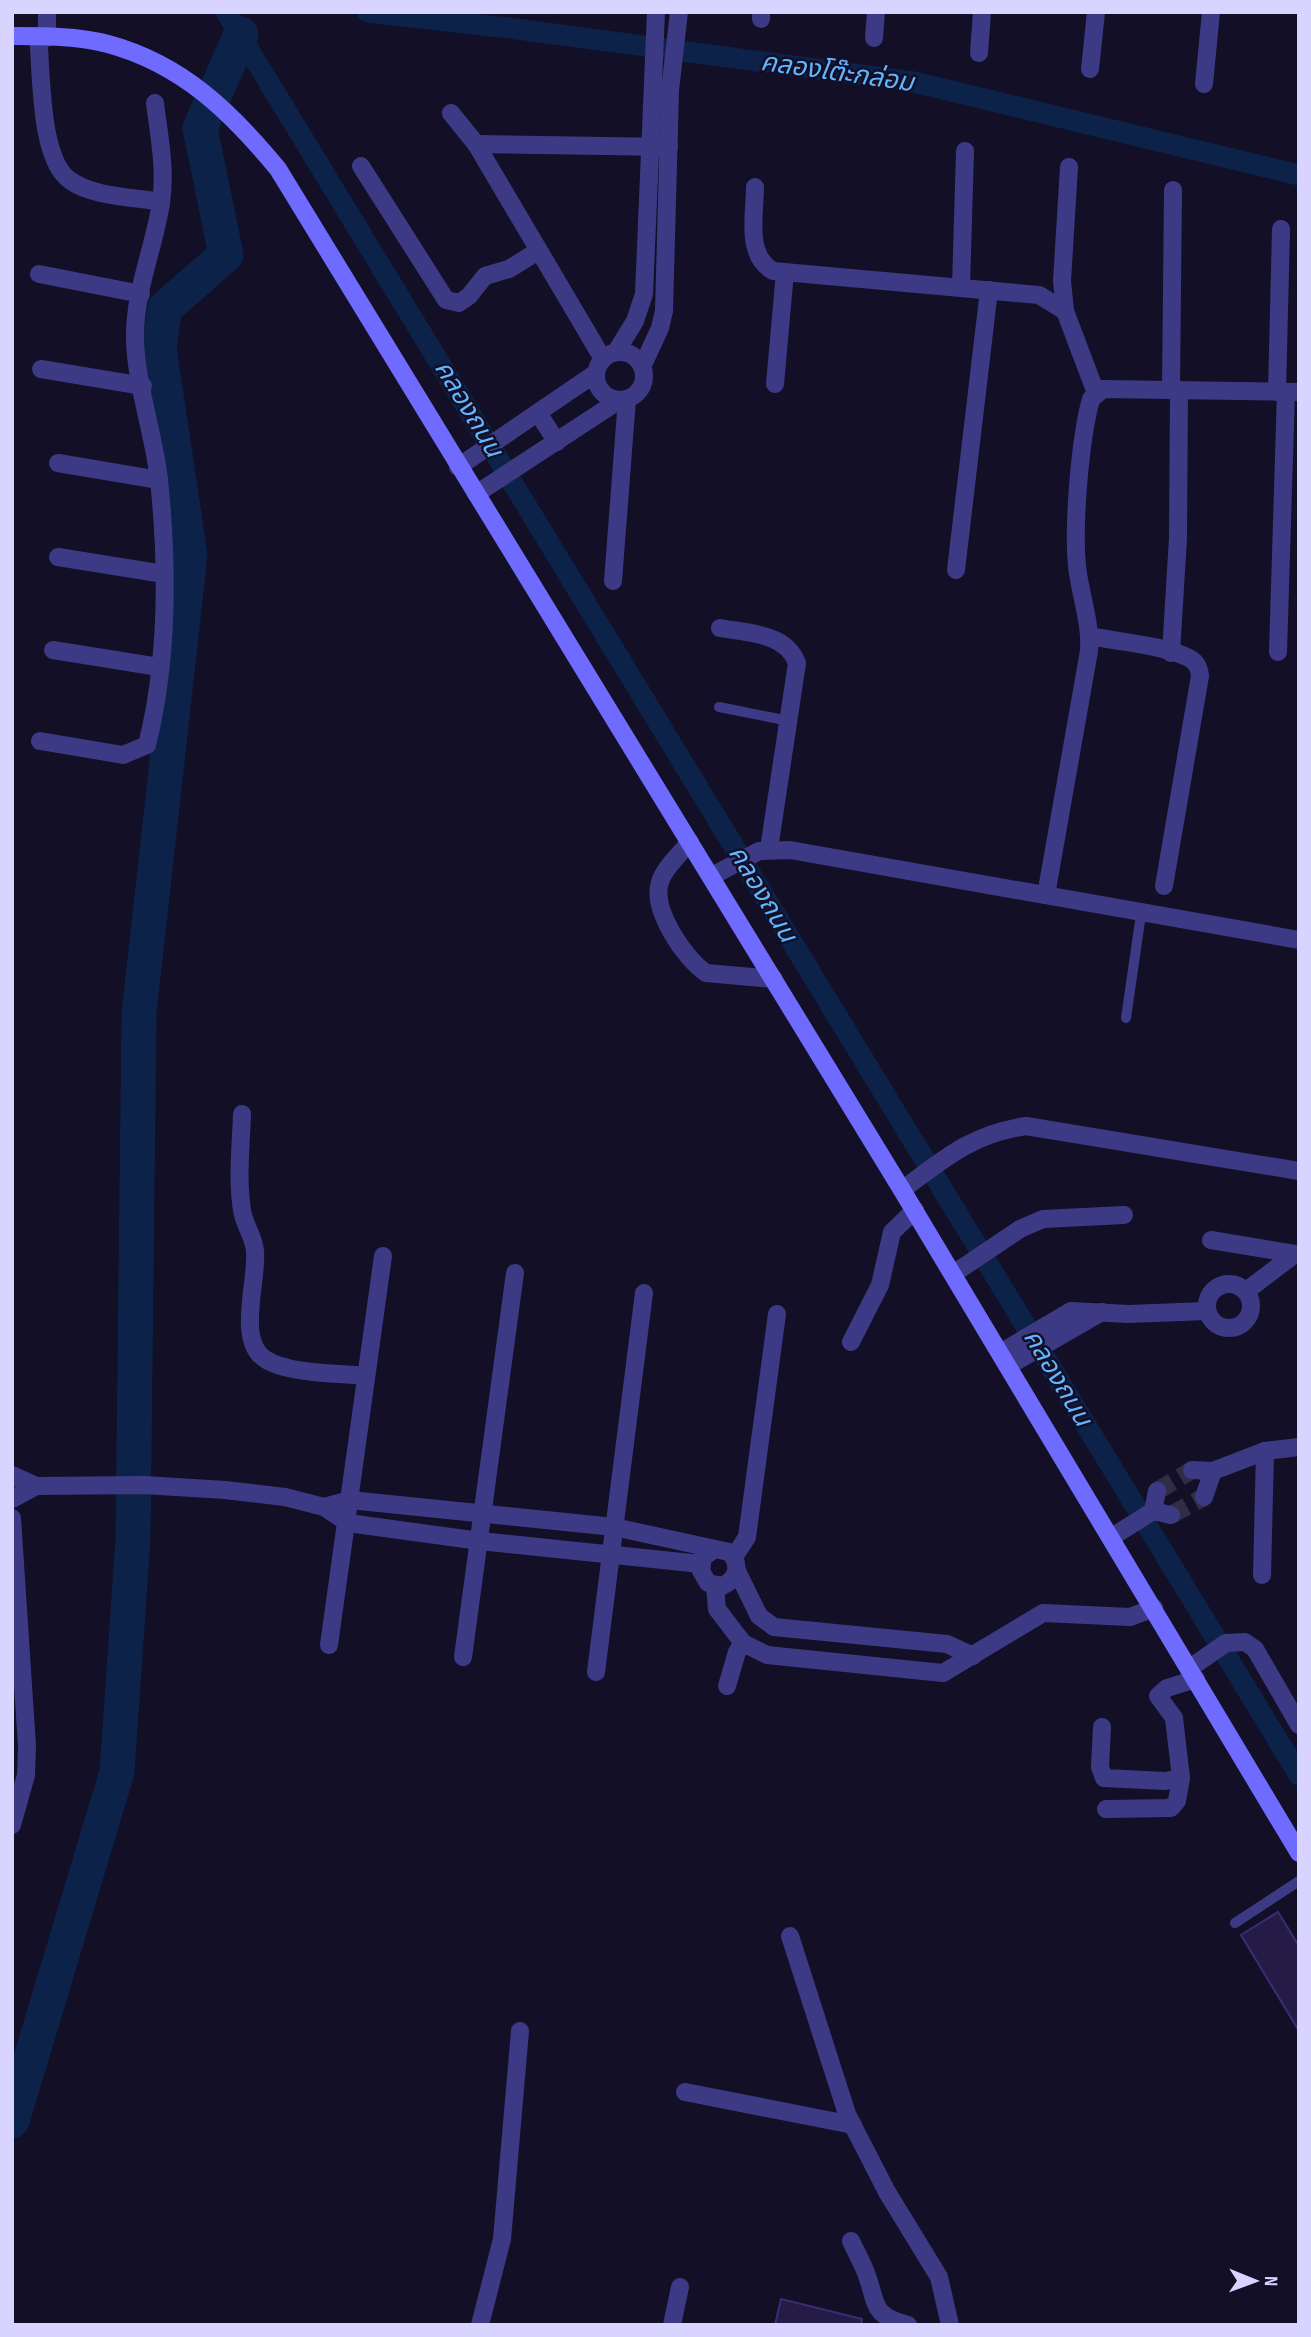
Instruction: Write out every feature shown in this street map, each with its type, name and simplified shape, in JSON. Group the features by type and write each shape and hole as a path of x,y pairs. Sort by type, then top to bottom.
{"street":[{"path":"47,12 43,37 50,153 60,173 73,183 90,189 161,202"},
{"path":"874,38 876,12"},
{"path":"979,53 982,12"},
{"path":"1090,69 1096,12"},
{"path":"1204,84 1211,12"},
{"path":"465,463 538,413 605,362 635,321 644,294 656,17"},
{"path":"484,489 622,400 634,396 643,383 642,367 660,328 664,311 670,90 677,19"},
{"path":"12,36 106,43 146,57 191,83 237,120 278,169 484,489 690,842 717,872 774,979 908,1185 915,1210 1011,1355 1117,1534 1154,1608 1196,1670 1299,1853"},
{"path":"40,741 123,755 147,745 163,646 164,574 159,480 135,339 141,294 161,202 164,168 155,103"},
{"path":"451,113 476,144 605,362 603,393 622,400"},
{"path":"476,144 669,146"},
{"path":"961,287 965,151"},
{"path":"361,166 446,300 459,303 469,296 485,276 509,268 538,251"},
{"path":"1069,167 1062,281 1065,311 1096,393"},
{"path":"755,187 755,247 758,259 773,271 1039,295 1065,311"},
{"path":"1171,653 1178,538 1173,190"},
{"path":"1278,652 1287,392 1281,229"},
{"path":"775,384 785,272"},
{"path":"39,274 141,294"},
{"path":"956,570 989,290"},
{"path":"605,362 632,355 642,367"},
{"path":"41,369 143,386"},
{"path":"1046,895 1090,636 1078,571 1076,526 1088,411 1096,393 1103,389 1287,392"},
{"path":"612,580 622,400"},
{"path":"538,413 557,442"},
{"path":"58,463 159,480"},
{"path":"58,557 164,574"},
{"path":"720,628 774,638 793,651 797,663 764,850"},
{"path":"1090,636 1171,653 1196,664 1200,676 1164,886"},
{"path":"53,649 159,667"},
{"path":"690,842 660,880 659,906 668,924 697,967 706,973 774,979"},
{"path":"717,872 764,850 1046,895 1299,940"},
{"path":"242,1114 239,1192 243,1215 256,1253 250,1330 256,1349 264,1359 282,1367 366,1376"},
{"path":"908,1185 948,1156 995,1131 1026,1126 1299,1171"},
{"path":"850,1342 880,1285 892,1232 915,1210"},
{"path":"957,1270 1043,1219 1124,1215"},
{"path":"1211,1240 1297,1255"},
{"path":"329,1645 383,1255"},
{"path":"1246,1291 1297,1255"},
{"path":"463,1657 515,1273"},
{"path":"1219,1285 1238,1285 1246,1291 1251,1310 1240,1326 1220,1326 1207,1311 1207,1301 1219,1285"},
{"path":"596,1672 644,1293"},
{"path":"1011,1355 1055,1330 1102,1312 1207,1311"},
{"path":"715,1549 708,1552 701,1564 704,1578 715,1586 729,1583 747,1537 776,1314"},
{"path":"1192,1470 1213,1471 1265,1451 1299,1447"},
{"path":"1262,1575 1265,1451"},
{"path":"1204,1497 1213,1471"},
{"path":"12,1475 36,1486 144,1485 285,1497 324,1507 348,1523 480,1541 701,1564"},
{"path":"12,1499 36,1486"},
{"path":"1150,1513 1157,1492"},
{"path":"324,1507 350,1500 614,1527 729,1552 759,1616 774,1627 947,1644 972,1656"},
{"path":"1117,1534 1150,1513 1171,1515"},
{"path":"12,1518 27,1746 26,1775 12,1825"},
{"path":"715,1586 717,1609 743,1643 767,1655 943,1673 1043,1613 1130,1617 1154,1608"},
{"path":"1107,1809 1171,1808 1177,1801 1181,1779 1174,1718 1158,1696 1196,1670 1226,1643 1245,1642 1255,1649 1299,1725"},
{"path":"727,1686 737,1653 743,1643"},
{"path":"1102,1727 1100,1767 1104,1778 1165,1781 1181,1779"},
{"path":"790,1936 852,2125 887,2192 939,2277 950,2325"},
{"path":"480,2325 502,2239 520,2031"},
{"path":"685,2092 852,2125"},
{"path":"851,2241 866,2274 876,2309 889,2319 908,2325"},
{"path":"672,2325 680,2287"}],"lane":[{"path":"719,708 789,720"},
{"path":"1126,1018 1141,914"},
{"path":"1235,1923 1299,1881"}],"building":[{"path":"1278,1912 1299,1946 1299,2031 1241,1935"},
{"path":"781,2299 862,2319 861,2325 775,2325"}],"waterway":[{"name":"คลองถนน","path":"226,12 1299,1775"},
{"name":"คลองโต๊ะกล่อม","path":"367,12 509,28 914,82 1299,175"},
{"path":"12,2121 117,1772 133,1539 139,1013 190,555 159,348 165,308 226,255 200,128 241,34"}],"tunnel":[{"path":"1157,1491 1192,1470"},
{"path":"1171,1515 1204,1497"}]}
